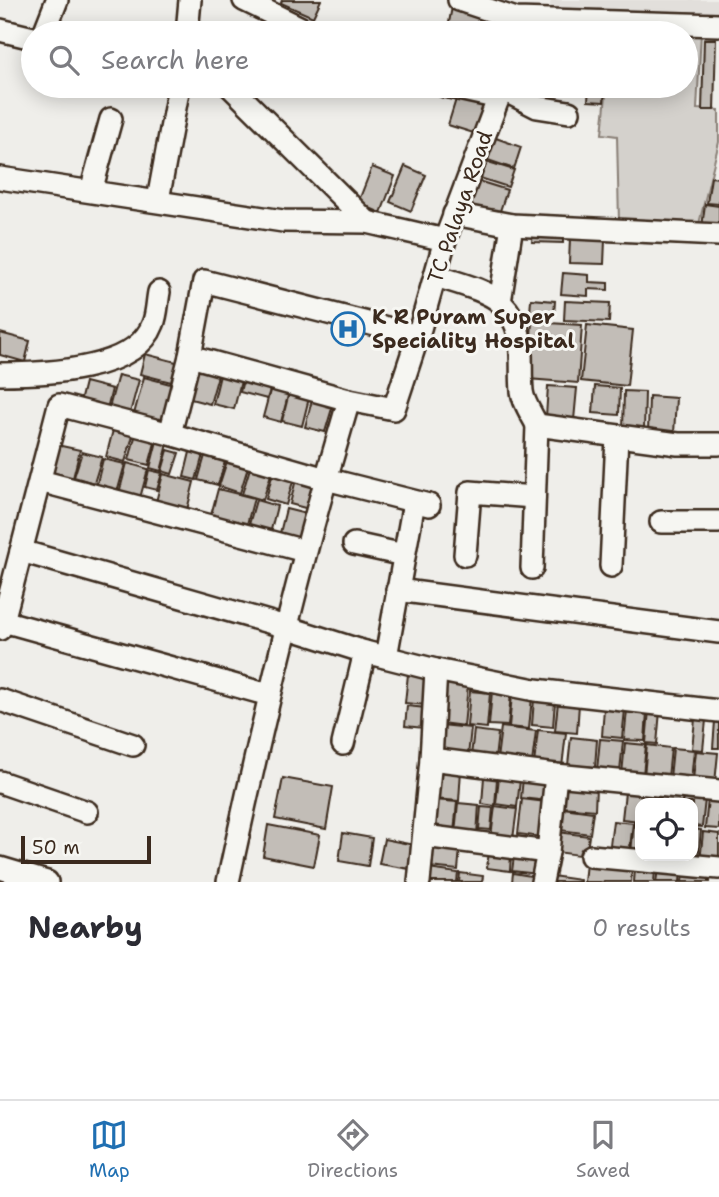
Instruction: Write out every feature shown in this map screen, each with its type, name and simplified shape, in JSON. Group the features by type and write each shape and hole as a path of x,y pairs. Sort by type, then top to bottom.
{"street":[{"path":"49,21 57,0"},
{"path":"188,21 190,0"},
{"path":"244,0 287,21"},
{"path":"459,0 516,17 618,21"},
{"path":"698,24 719,25"},
{"path":"0,30 21,35"},
{"path":"158,200 177,98"},
{"path":"242,98 367,222"},
{"name":"TC Palaya Road","path":"349,400 394,409 445,240 498,98"},
{"path":"517,98 537,107 569,112"},
{"path":"92,191 111,119"},
{"path":"0,178 283,220 367,222 445,240"},
{"path":"454,214 512,225 719,235"},
{"path":"500,302 512,225"},
{"path":"436,276 475,289 500,302 517,326 521,340 522,394 537,425 532,568"},
{"path":"170,433 190,356 204,281 418,336"},
{"path":"0,374 55,371 124,355 142,341 153,325 159,292"},
{"path":"190,356 349,400 305,551 269,695 228,882"},
{"path":"269,695 1,623 59,405 422,503 404,555 397,590 343,744"},
{"path":"537,425 678,444 719,444"},
{"path":"611,566 617,437"},
{"path":"40,481 305,551"},
{"path":"465,555 470,492 534,497"},
{"path":"661,522 719,522"},
{"path":"355,544 404,555"},
{"path":"21,551 436,670 536,690 719,710"},
{"path":"397,590 719,632"},
{"path":"419,882 432,759 436,670"},
{"path":"0,699 133,745"},
{"path":"432,759 556,775 719,791"},
{"path":"542,882 556,775"},
{"path":"0,782 87,812"},
{"path":"425,836 548,852"},
{"path":"591,856 719,868"},
{"path":"0,869 47,882"}],"shaded area":[{"path":"551,0 719,0 719,17 549,10"},
{"path":"698,32 701,32 698,90"},
{"path":"606,98 698,98 697,109 719,110 719,142 698,228 619,222 617,136 602,134"}],"building":[{"path":"282,0 321,0 313,17 281,3"},
{"path":"452,7 490,14 489,21 449,21"},
{"path":"704,39 716,39 714,110 702,110"},
{"path":"456,98 488,106 480,135 448,125"},
{"path":"588,98 604,98 604,102 588,101"},
{"path":"493,137 521,147 514,169 485,159"},
{"path":"485,161 514,170 508,187 480,178"},
{"path":"405,166 426,175 411,211 390,202"},
{"path":"372,167 395,176 381,213 358,203"},
{"path":"711,177 719,178 719,204 707,203"},
{"path":"475,180 507,190 498,217 467,208"},
{"path":"705,204 719,206 719,230 702,227"},
{"path":"533,230 563,231 563,243 532,242"},
{"path":"570,238 605,240 604,264 569,263"},
{"path":"563,273 589,275 589,282 608,283 608,290 588,289 588,296 561,294"},
{"path":"531,299 555,301 554,315 530,314"},
{"path":"565,301 610,303 609,322 564,320"},
{"path":"532,322 582,325 578,383 528,379"},
{"path":"587,325 633,330 627,386 581,381"},
{"path":"0,333 30,341 25,362 0,355"},
{"path":"145,354 180,363 175,383 140,374"},
{"path":"196,366 219,372 210,404 187,398"},
{"path":"118,375 139,380 130,413 109,408"},
{"path":"220,375 241,381 234,409 213,404"},
{"path":"144,377 174,385 164,422 134,414"},
{"path":"243,380 271,387 267,399 240,392"},
{"path":"85,382 112,389 107,409 80,402"},
{"path":"548,386 577,388 574,420 546,417"},
{"path":"595,386 620,388 619,415 593,413"},
{"path":"271,387 289,392 281,422 263,417"},
{"path":"624,391 645,392 644,431 623,430"},
{"path":"289,393 309,398 302,426 282,421"},
{"path":"649,396 676,398 674,434 648,433"},
{"path":"312,400 333,405 325,432 305,427"},
{"path":"113,430 133,436 125,462 106,457"},
{"path":"136,433 156,439 149,465 129,460"},
{"path":"157,441 168,444 161,471 150,468"},
{"path":"57,445 80,450 72,482 49,476"},
{"path":"191,448 204,451 196,480 184,477"},
{"path":"168,450 179,453 172,474 162,471"},
{"path":"82,452 102,457 94,483 74,477"},
{"path":"206,452 226,458 218,485 198,480"},
{"path":"228,458 249,464 240,493 219,486"},
{"path":"103,459 125,464 117,493 96,487"},
{"path":"127,463 148,469 140,498 119,493"},
{"path":"251,465 272,471 263,500 242,494"},
{"path":"149,470 162,473 157,490 145,487"},
{"path":"273,472 294,478 286,505 266,499"},
{"path":"163,474 194,482 187,510 156,502"},
{"path":"296,479 316,484 309,509 290,504"},
{"path":"218,489 254,498 246,528 210,519"},
{"path":"256,500 277,506 270,534 248,528"},
{"path":"286,509 306,514 299,542 279,537"},
{"path":"408,674 429,676 426,705 405,703"},
{"path":"444,683 468,685 464,726 441,723"},
{"path":"470,691 490,693 487,728 467,726"},
{"path":"492,691 511,693 508,726 489,725"},
{"path":"512,695 532,697 529,729 509,727"},
{"path":"534,699 555,701 553,727 532,725"},
{"path":"558,702 579,704 577,733 555,731"},
{"path":"407,706 426,708 424,728 405,726"},
{"path":"604,708 625,710 622,738 602,736"},
{"path":"627,710 647,712 645,741 624,740"},
{"path":"649,710 660,711 657,744 646,743"},
{"path":"695,719 706,720 703,750 692,749"},
{"path":"715,721 719,721 719,748 713,748"},
{"path":"441,725 471,728 468,756 438,753"},
{"path":"501,727 536,731 532,763 497,759"},
{"path":"474,730 498,733 495,759 471,756"},
{"path":"538,730 566,733 562,767 534,764"},
{"path":"571,737 597,740 595,767 568,765"},
{"path":"600,739 623,741 620,772 597,770"},
{"path":"625,743 646,745 643,775 622,774"},
{"path":"647,745 671,748 668,778 644,776"},
{"path":"673,748 694,750 691,781 670,778"},
{"path":"696,751 718,753 715,783 693,780"},
{"path":"437,768 461,770 459,801 434,799"},
{"path":"484,777 497,779 495,806 482,804"},
{"path":"499,777 520,780 517,807 496,804"},
{"path":"283,778 333,787 326,829 275,819"},
{"path":"523,778 549,780 548,801 521,798"},
{"path":"564,784 596,787 595,810 562,807"},
{"path":"625,792 657,796 635,798 635,820 622,819"},
{"path":"660,793 683,795 683,798 660,798"},
{"path":"698,798 705,799 702,827 698,827"},
{"path":"522,799 546,802 542,837 518,834"},
{"path":"708,799 719,800 719,829 705,828"},
{"path":"434,800 457,802 454,833 431,831"},
{"path":"458,803 479,805 477,835 455,833"},
{"path":"495,806 517,809 513,839 491,837"},
{"path":"481,807 493,808 491,830 479,829"},
{"path":"563,808 593,812 590,834 560,830"},
{"path":"613,821 633,823 629,855 609,853"},
{"path":"634,822 635,853 631,853"},
{"path":"268,825 320,835 314,866 263,856"},
{"path":"698,830 701,830 698,860"},
{"path":"558,832 589,836 586,856 556,852"},
{"path":"703,832 719,834 719,864 700,862"},
{"path":"343,833 372,838 368,866 339,861"},
{"path":"384,839 414,845 410,869 379,864"},
{"path":"431,845 460,848 458,870 429,867"},
{"path":"489,851 511,854 510,871 487,868"},
{"path":"514,856 540,859 538,874 512,871"},
{"path":"586,863 632,867 631,882 584,882"},
{"path":"428,869 458,873 457,882 426,882"},
{"path":"635,869 655,871 654,882 634,882"},
{"path":"658,869 681,871 680,882 656,882"},
{"path":"460,873 483,876 482,882 459,882"},
{"path":"513,873 537,877 536,882 512,882"},
{"path":"683,873 710,876 710,882 682,882"},
{"path":"552,876 580,880 580,882 552,882"}],"place":[{"name":"K R Puram Super Speciality Hospital","path":"348,329"}]}
